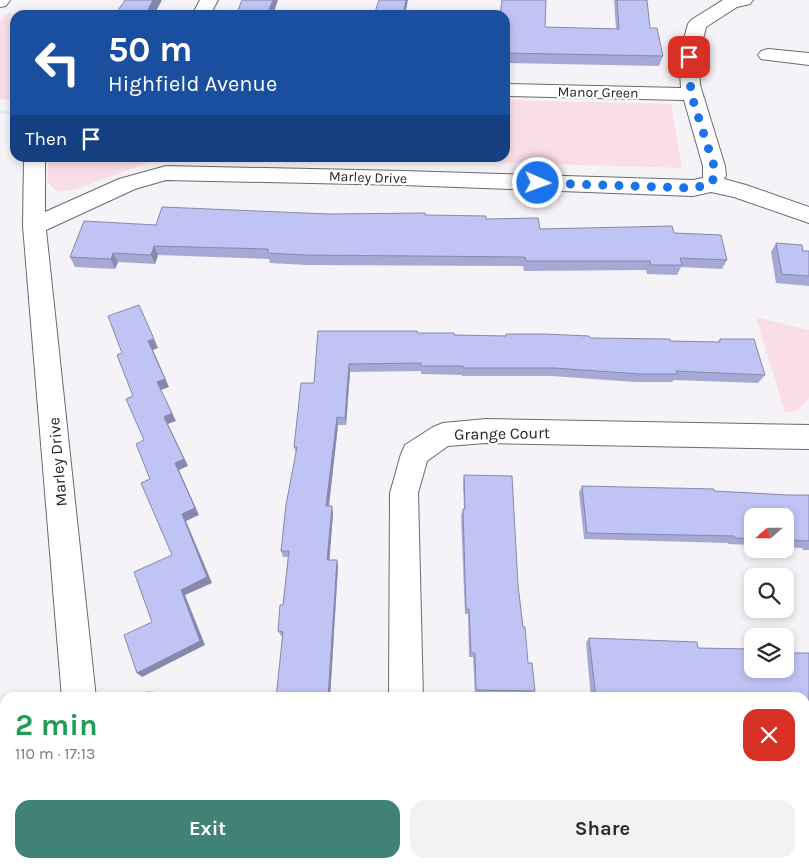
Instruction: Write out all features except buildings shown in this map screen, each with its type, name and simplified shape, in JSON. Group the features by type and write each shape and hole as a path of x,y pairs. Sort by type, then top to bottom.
{"street":[{"path":"734,1 697,24 689,57 691,94 714,166 715,175 711,184 738,190 809,215"},
{"path":"768,55 809,59"},
{"name":"Manor Green","path":"510,90 691,94"},
{"name":"Marley Drive","path":"34,162 34,226 78,692"},
{"name":"Marley Drive","path":"34,226 127,184 166,173 403,178 693,188 711,184"},
{"name":"Grange Court","path":"406,692 404,493 415,454 443,435 486,431 809,437"}],"shaded area":[{"path":"6,13 10,13 10,100 0,99 0,22"},
{"path":"510,100 671,104 682,168 486,162 510,162"},
{"path":"49,162 149,162 75,190 56,191 47,181"},
{"path":"756,317 809,330 809,399 796,410 785,413"}],"route":[{"path":"538,183 693,188 711,184 715,175 714,166 691,94 689,57"}]}
